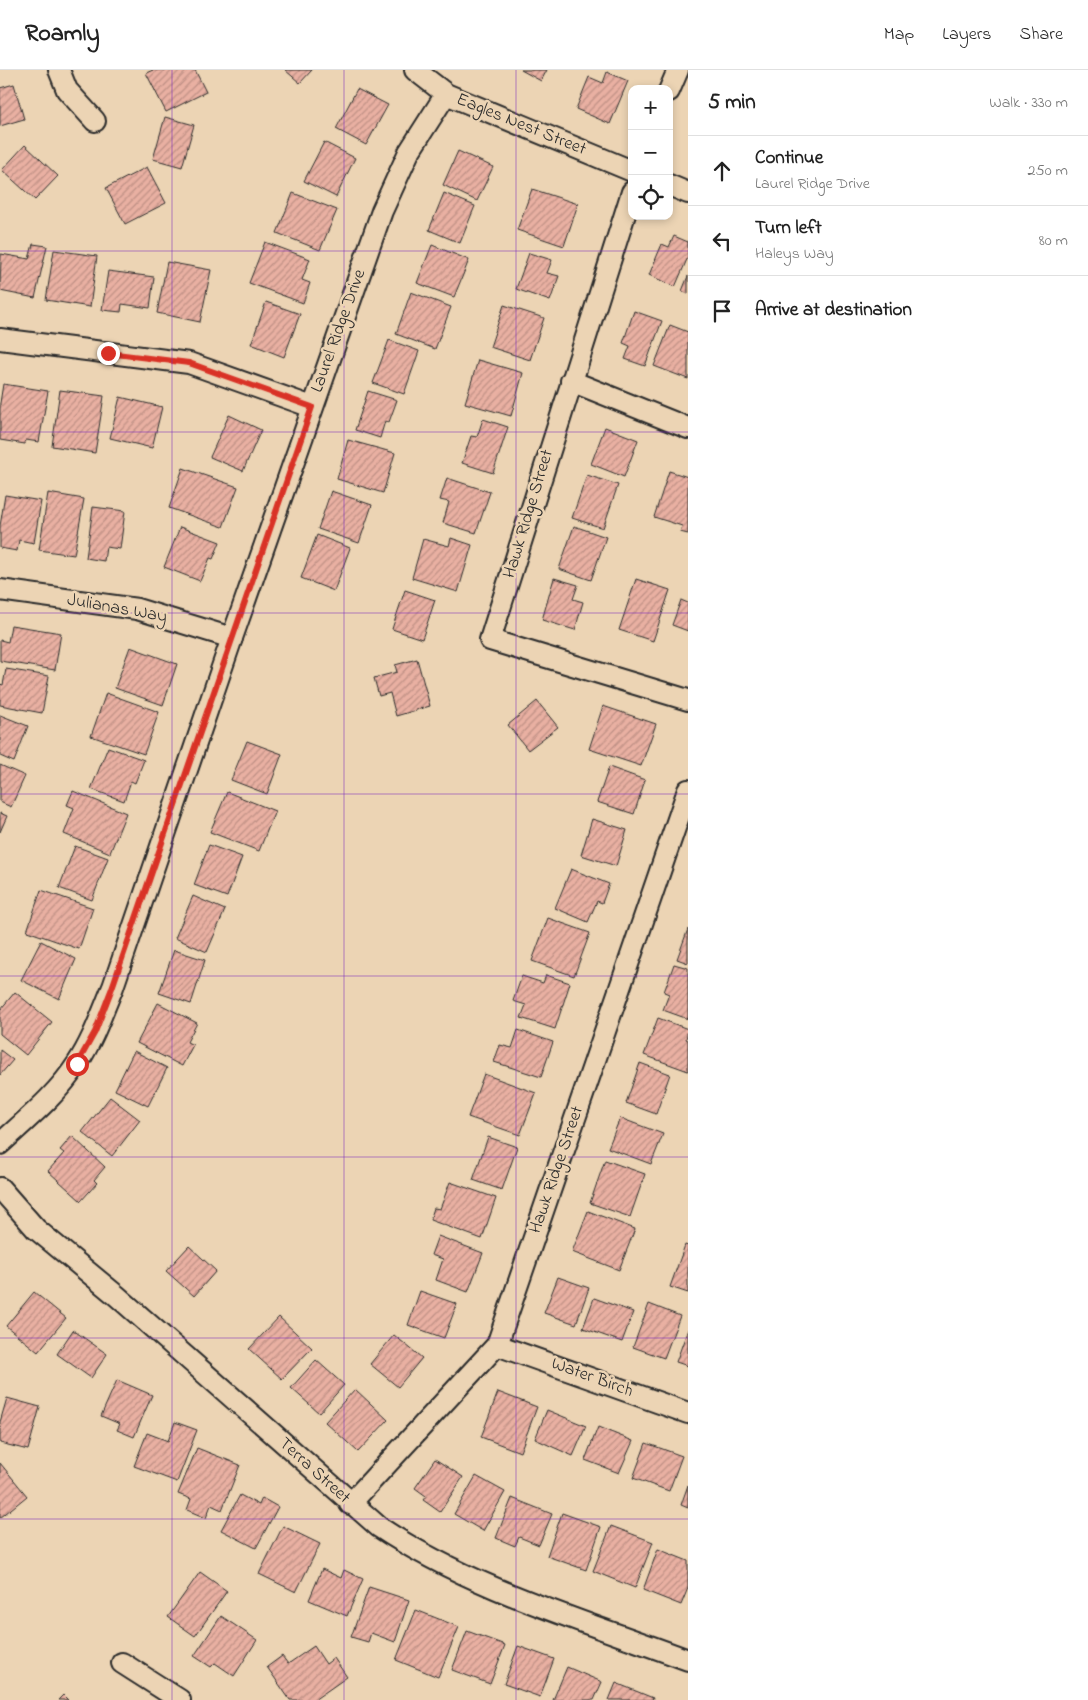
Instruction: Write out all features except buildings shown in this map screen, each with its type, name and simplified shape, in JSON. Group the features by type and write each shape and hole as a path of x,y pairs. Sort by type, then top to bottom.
{"street":[{"path":"58,70 67,90 95,121"},
{"name":"Eagles Nest Street","path":"414,70 446,94 628,169"},
{"path":"672,85 678,70"},
{"name":"Laurel Ridge Drive","path":"0,1144 56,1091 77,1064 95,1032 138,916 232,638 382,210 409,152 446,94"},
{"path":"673,187 688,193"},
{"name":"Hawk Ridge Street","path":"628,204 490,640 688,700"},
{"path":"0,339 189,363 312,407"},
{"path":"571,381 688,428"},
{"name":"Julianas Way","path":"0,590 138,609 232,638"},
{"name":"Hawk Ridge Street","path":"350,1504 497,1344 688,790"},
{"name":"Terra Street","path":"0,1188 36,1229 117,1296 350,1504 404,1544 480,1580 558,1612 688,1660"},
{"name":"Water Birch","path":"497,1344 688,1412"},
{"path":"122,1663 180,1700"}],"route":[{"path":"77,1064 95,1032 112,988 312,407 189,363 108,353"}]}
